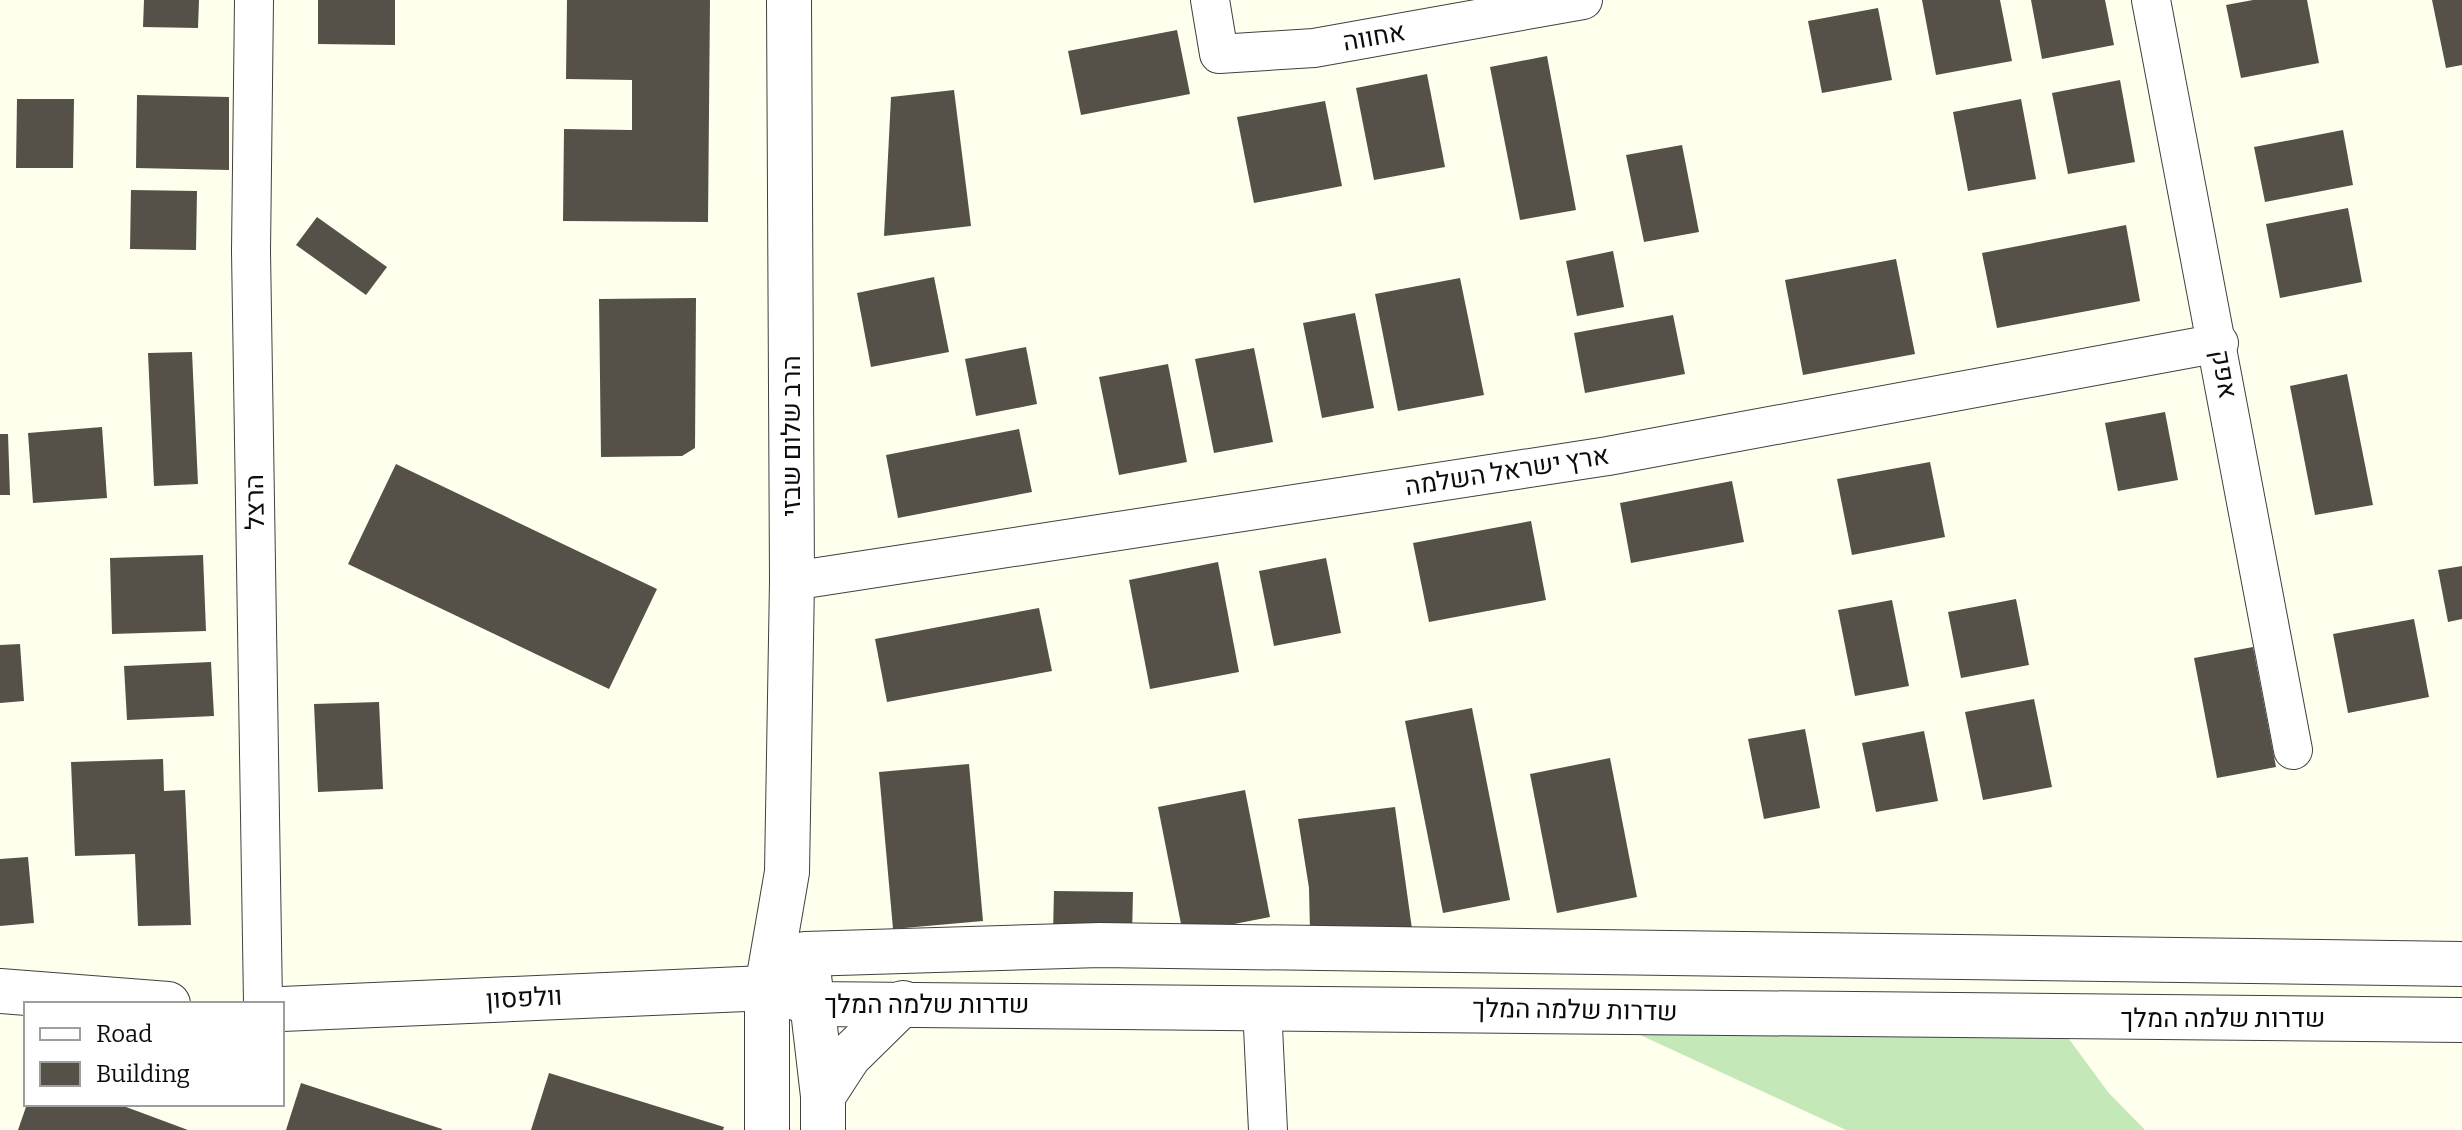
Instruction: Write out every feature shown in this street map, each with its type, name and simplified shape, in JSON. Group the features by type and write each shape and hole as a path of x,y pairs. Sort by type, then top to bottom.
{"street":[{"name":"הרצל","path":"254,0 251,251 263,1002"},
{"name":"הרב שלום שבזי","path":"767,1130 767,988 787,872 792,581 789,0"},
{"name":"אחווה","path":"1210,0 1219,54 1314,48 1583,0"},
{"name":"אפק","path":"2151,0 2219,343 2293,750"},
{"name":"ארץ ישראל השלמה","path":"792,581 1608,456 2219,343"},
{"name":"הרב שלום שבזי","path":"787,872 813,1004 823,1113"},
{"path":"701,990 728,975 779,920"},
{"name":"שדרות שלמה המלך","path":"2462,964 1100,945 805,954 767,988 813,1004 2462,1020"},
{"name":"וולפסון","path":"284,1009 767,988"},
{"path":"0,991 142,1002"},
{"path":"823,1113 849,1056 903,1003"},
{"path":"1262,1007 1268,1130"}],"green space":[{"path":"1586,1010 2052,1016 2108,1092 2145,1130 1846,1130"}],"building":[{"path":"144,0 199,0 198,28 143,27"},
{"path":"318,0 395,0 395,45 318,44"},
{"path":"567,0 710,0 708,222 563,221 564,129 632,130 632,80 566,79"},
{"path":"1922,0 2000,0 2012,61 1936,75"},
{"path":"2031,0 2105,0 2114,45 2042,59"},
{"path":"2253,0 2307,0 2319,63 2241,78 2226,5"},
{"path":"2432,0 2462,0 2462,65 2446,68"},
{"path":"1878,8 1892,80 1822,93 1808,21"},
{"path":"1177,30 1190,94 1081,115 1068,51"},
{"path":"1547,56 1576,210 1520,220 1490,67"},
{"path":"1427,74 1445,167 1374,180 1356,88"},
{"path":"2120,80 2135,162 2068,174 2052,93"},
{"path":"954,90 971,226 884,236 891,97"},
{"path":"137,95 229,97 229,170 136,168"},
{"path":"17,99 74,99 73,168 16,168"},
{"path":"2021,99 2036,179 1968,191 1953,112"},
{"path":"1325,101 1342,186 1254,203 1237,117"},
{"path":"2343,130 2353,185 2265,202 2254,147"},
{"path":"1682,145 1699,232 1644,242 1626,155"},
{"path":"131,190 197,191 196,250 130,249"},
{"path":"2348,208 2362,282 2280,298 2266,224"},
{"path":"317,217 387,267 366,295 296,245"},
{"path":"2126,225 2140,301 1997,328 1982,253"},
{"path":"1613,251 1624,307 1577,316 1566,261"},
{"path":"1896,259 1915,354 1803,375 1785,280"},
{"path":"934,277 949,352 871,367 857,293"},
{"path":"1460,278 1484,395 1398,411 1375,294"},
{"path":"696,298 695,448 682,456 601,457 599,299"},
{"path":"1355,313 1374,408 1322,418 1303,323"},
{"path":"1673,315 1685,374 1585,393 1574,333"},
{"path":"1026,347 1037,404 976,416 965,359"},
{"path":"1254,348 1273,442 1214,453 1195,359"},
{"path":"192,352 198,484 154,486 148,353"},
{"path":"1168,364 1187,462 1119,475 1099,377"},
{"path":"2347,374 2373,505 2315,515 2290,386"},
{"path":"2165,412 2178,480 2118,491 2105,423"},
{"path":"102,427 107,498 33,503 28,433"},
{"path":"1019,429 1032,492 898,518 886,455"},
{"path":"0,434 8,434 10,495 0,495"},
{"path":"1930,462 1945,537 1852,555 1837,479"},
{"path":"396,464 657,589 609,689 348,564"},
{"path":"1732,481 1744,542 1631,563 1620,503"},
{"path":"1531,521 1546,600 1429,622 1413,543"},
{"path":"203,555 206,631 112,634 110,558"},
{"path":"1326,558 1341,633 1274,646 1259,571"},
{"path":"1218,562 1239,672 1150,689 1129,580"},
{"path":"2462,566 2462,619 2448,622 2438,570"},
{"path":"2016,599 2029,665 1961,678 1948,612"},
{"path":"1892,600 1909,686 1855,696 1838,610"},
{"path":"1039,608 1052,671 887,702 875,639"},
{"path":"2414,619 2429,697 2348,713 2333,634"},
{"path":"20,644 24,701 0,703 0,645"},
{"path":"2253,647 2276,767 2217,778 2194,658"},
{"path":"211,662 214,716 127,720 124,666"},
{"path":"2034,699 2052,787 1983,800 1965,712"},
{"path":"379,702 383,789 318,792 314,704"},
{"path":"1472,708 1510,900 1443,913 1405,721"},
{"path":"1805,729 1820,808 1764,819 1748,739"},
{"path":"1924,731 1938,801 1876,812 1862,743"},
{"path":"1610,758 1637,897 1557,913 1530,774"},
{"path":"163,759 164,791 185,790 191,925 138,926 135,854 75,856 71,762"},
{"path":"969,764 983,921 893,929 879,772"},
{"path":"1245,790 1270,917 1183,934 1158,807"},
{"path":"1395,807 1412,929 1310,931 1309,888 1298,819"},
{"path":"28,857 34,923 0,926 0,859"},
{"path":"1054,891 1133,892 1132,936 1053,934"},
{"path":"549,1073 724,1127 723,1130 531,1130"},
{"path":"301,1083 442,1129 442,1130 286,1130"},
{"path":"26,1106 123,1106 188,1130 18,1130"}]}
